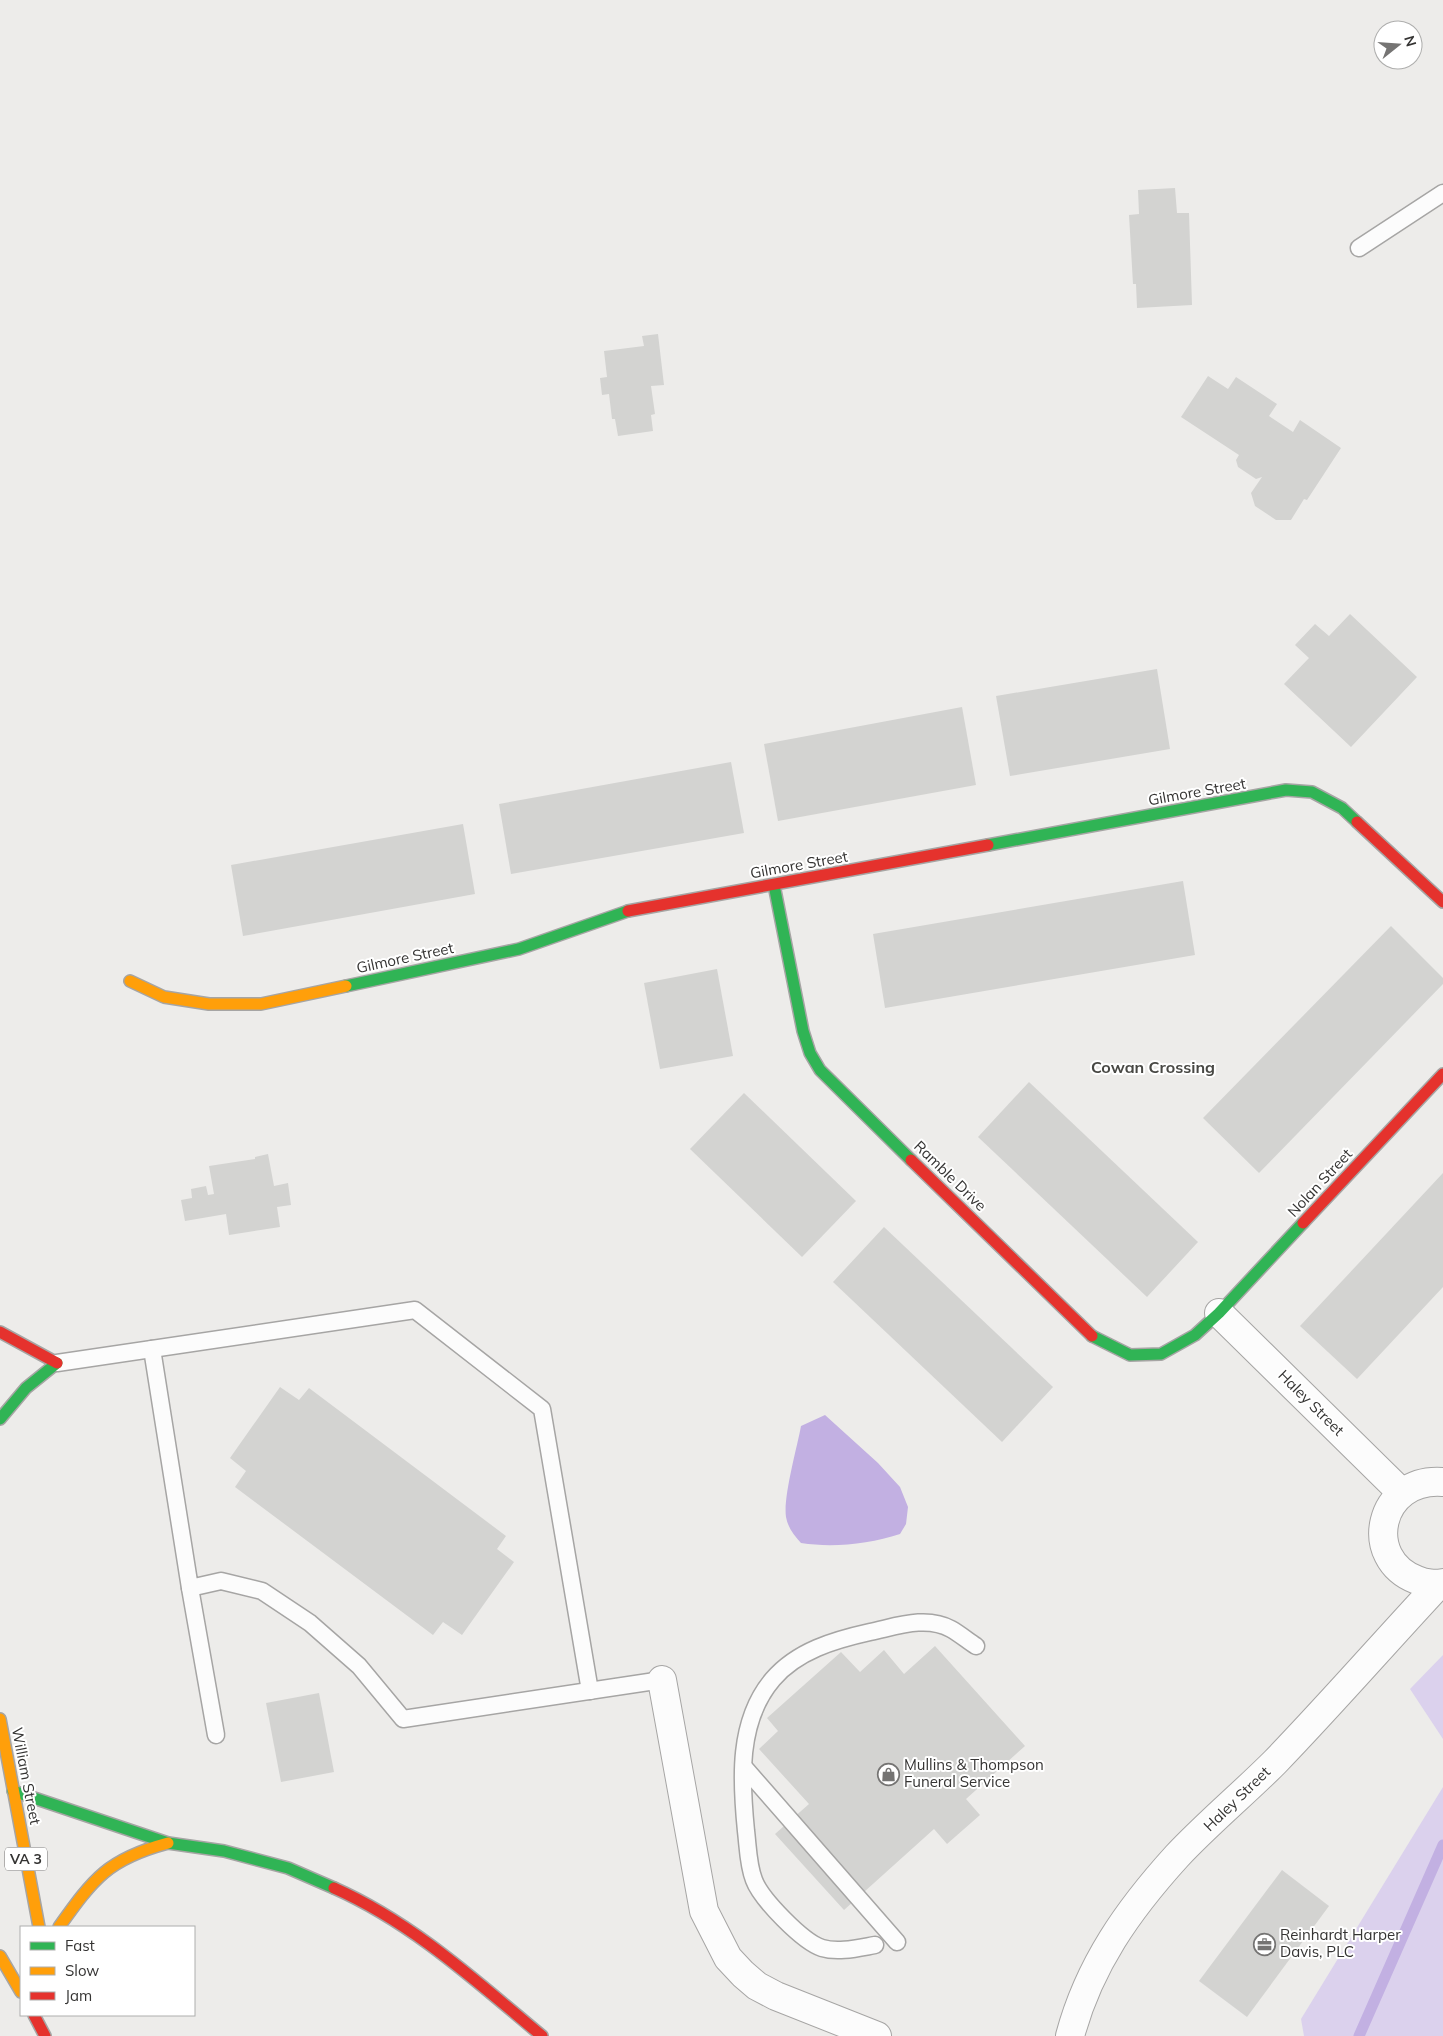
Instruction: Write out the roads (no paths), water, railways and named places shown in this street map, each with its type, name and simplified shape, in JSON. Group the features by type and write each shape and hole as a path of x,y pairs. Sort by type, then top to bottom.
{"main road":[{"name":"Gilmore Street","path":"130,981 164,997 209,1004 261,1004 518,949 618,913 1286,790 1312,792 1342,808 1443,902"},
{"name":"Ramble Drive","path":"774,885 803,1030 810,1053 820,1070 1091,1336 1130,1355 1161,1354 1196,1335 1220,1313"},
{"name":"Nolan Street","path":"1220,1313 1443,1074"},
{"path":"0,1332 57,1364 25,1386 12,1399 0,1418"},
{"name":"William Street","path":"0,1719 39,1926"},
{"path":"13,1791 168,1843 224,1851 288,1868 337,1889 395,1920 444,1954 539,2035"},
{"path":"60,1926 88,1886 108,1868 134,1853 168,1843"},
{"path":"0,1956 20,1990"},
{"path":"35,2016 46,2036"}],"street":[{"name":"Haley Street","path":"1220,1313 1402,1493"},
{"name":"Haley Street","path":"1441,1583 1422,1582 1408,1576 1396,1566 1387,1552 1383,1536 1384,1520 1391,1505 1402,1493 1415,1484 1430,1481 1443,1482"},
{"name":"Haley Street","path":"1070,2036 1090,1978 1103,1953 1135,1905 1178,1855 1274,1762 1441,1583"},
{"path":"662,1680 704,1911 728,1958 757,1986 776,1996 878,2036"}],"lane":[{"path":"1359,248 1443,193"},
{"path":"57,1364 415,1310 542,1408 590,1691"},
{"path":"152,1349 190,1588 216,1735"},
{"path":"190,1588 221,1581 262,1591 310,1623 360,1666 403,1719 662,1680"},
{"path":"875,1945 844,1950 824,1949 810,1944 799,1935 760,1893 754,1880 748,1852 742,1790 749,1721 759,1700 772,1680 787,1666 807,1653 837,1640 915,1622 932,1623 950,1628 976,1646"},
{"path":"744,1767 897,1942"}],"waterway":[{"path":"1359,2036 1443,1845"}],"place":[{"name":"Mullins & Thompson Funeral Service","path":"888,1774"},
{"name":"Reinhardt Harper Davis, PLC","path":"1264,1944"}],"district":[{"name":"Cowan Crossing","path":"1153,1067"}]}
